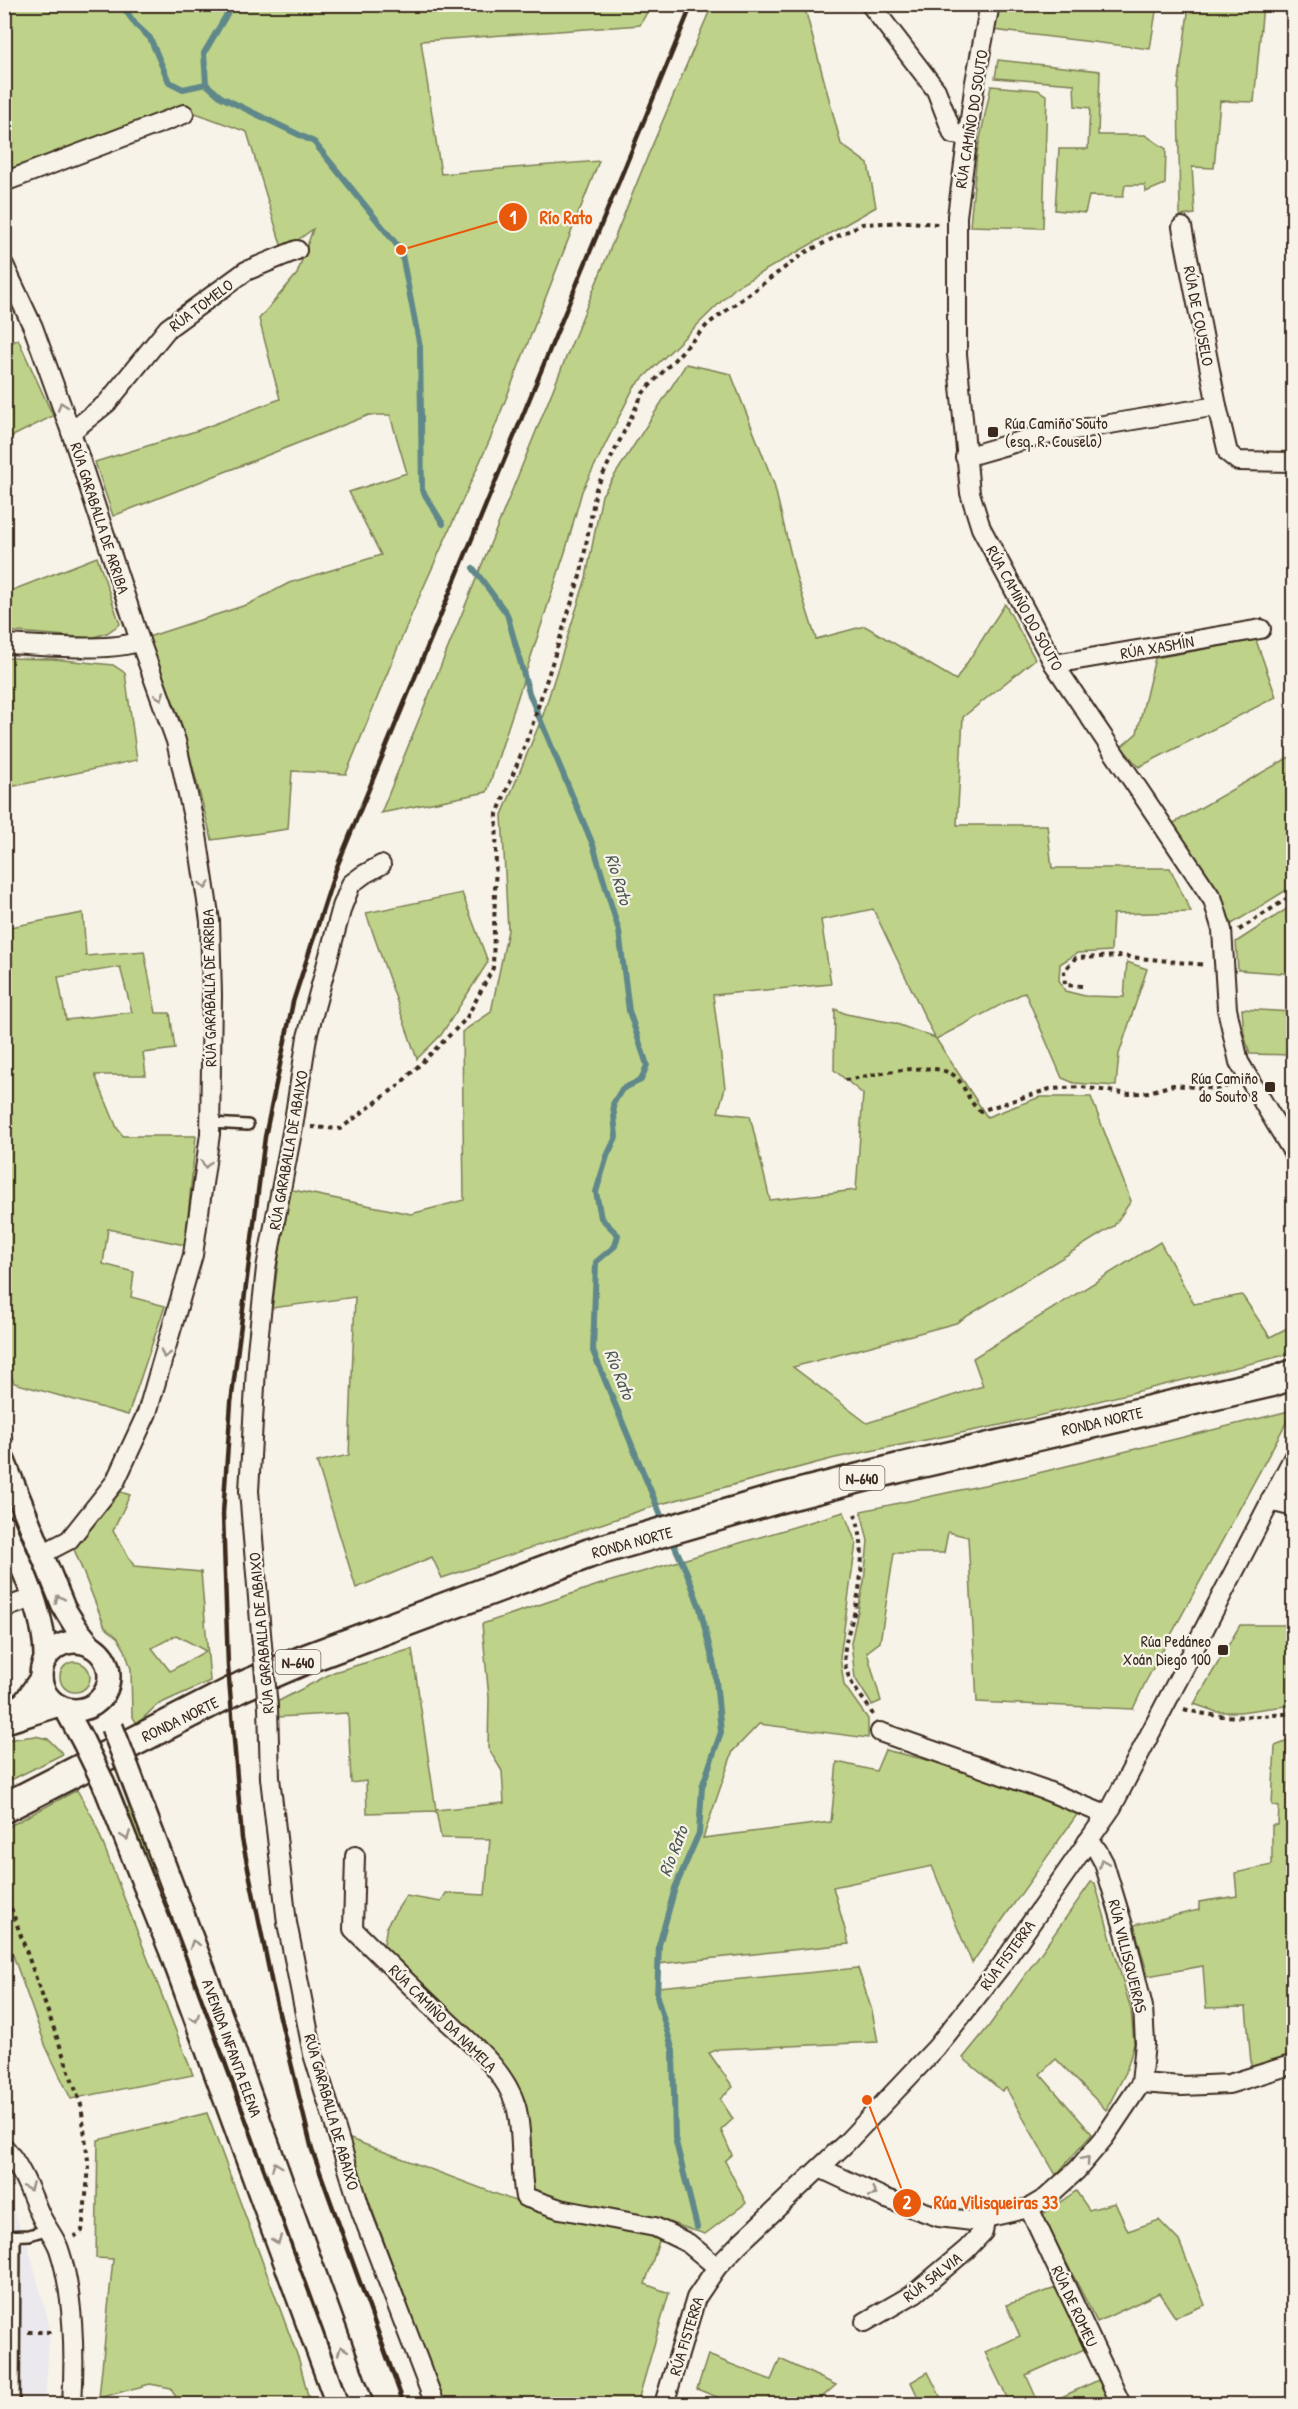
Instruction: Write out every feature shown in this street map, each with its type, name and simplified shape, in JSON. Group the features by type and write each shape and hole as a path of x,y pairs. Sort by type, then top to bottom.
{"highway":[{"name":"RONDA NORTE","path":"4,1808 162,1727 285,1668 439,1608 590,1553 800,1494 1272,1382 1293,1374"}],"street":[{"path":"870,4 936,90 953,134 966,135"},
{"name":"RÚA CAMIÑO DO SOUTO","path":"990,4 966,135 957,226 957,354 970,493 981,528 1054,664 1213,900 1222,930 1227,1009 1239,1062 1293,1154"},
{"path":"4,182 184,114"},
{"name":"RÚA DE COUSELO","path":"1182,227 1228,453 1238,461 1293,462"},
{"name":"RÚA TOMELO","path":"71,432 107,403 135,365 168,328 246,271 297,250"},
{"name":"RÚA GARABALLA DE ARRIBA","path":"4,264 33,327 71,432 140,641 176,741 197,835 210,921 212,995 210,1123 192,1256 147,1413 115,1482 69,1540 42,1554"},
{"path":"965,456 1038,436 1217,406"},
{"name":"RÚA XASMÍN","path":"1054,664 1261,629"},
{"path":"4,644 76,647 130,645 140,641"},
{"name":"RÚA GARABALLA DE ABAIXO","path":"381,865 351,884 342,907 307,1037 294,1126 266,1268 257,1351 249,1491 268,1707 270,1778 287,1923 313,2054 361,2211 435,2404"},
{"name":"RÚA FISTERRA","path":"664,2404 696,2298 717,2267 820,2168 936,2048 1001,1966 1106,1815 1293,1456"},
{"path":"4,1461 64,1608 92,1647"},
{"path":"1270,1501 1293,1507"},
{"path":"4,1526 33,1598 43,1637 43,1669 47,1695 61,1708"},
{"path":"4,1608 33,1598"},
{"path":"80,1642 102,1654 107,1664 110,1684 94,1705 84,1709 61,1708 4,1722 26,1700 58,1646 80,1642"},
{"name":"AVENIDA INFANTA ELENA","path":"107,1690 112,1727 362,2404"},
{"name":"AVENIDA INFANTA ELENA","path":"61,1708 83,1741 103,1782 170,1950 334,2400"},
{"path":"880,1732 1045,1790 1106,1815"},
{"name":"RÚA VILLISQUEIRAS","path":"820,2168 884,2198 939,2217 972,2221 1029,2208 1046,2198 1077,2170 1104,2138 1141,2083 1145,2043 1143,2007 1125,1932 1104,1863 1097,1850 1087,1842"},
{"name":"RÚA CAMIÑO DA NAMELA","path":"355,1856 353,1929 479,2052 504,2080 516,2106 522,2143 521,2176 525,2196 560,2209 655,2227 688,2243 717,2267"},
{"path":"1141,2083 1182,2086 1228,2084 1293,2064"},
{"path":"4,2147 24,2176 41,2217 58,2248 66,2279 72,2327 75,2370 72,2404"},
{"name":"RÚA DE ROMEU","path":"1029,2208 1121,2404"},
{"name":"RÚA SALVIA","path":"865,2322 915,2293 966,2250 983,2232 985,2219"}],"lane":[{"path":"210,1123 248,1125"},
{"path":"14,2404 10,2236 29,2235 49,2229"}],"path":[{"path":"294,1126 340,1129 399,1085 466,1019 493,968 497,814 530,732 581,573 596,489 643,393 708,324 806,252 862,224 909,222 957,226"},
{"path":"1223,944 1246,924 1293,894"},
{"path":"1083,986 1065,986 1064,970 1076,958 1121,956 1224,968"},
{"path":"845,1080 928,1067 956,1077 972,1105 980,1111 1050,1089 1082,1087 1129,1094 1149,1092 1173,1085 1216,1089 1249,1080"},
{"path":"855,1514 861,1533 862,1560 855,1610 846,1643 845,1665 852,1687 871,1712 880,1732"},
{"path":"1166,1703 1216,1717 1293,1713"},
{"path":"5,1891 81,2105 89,2168 82,2230 58,2248"}],"shaded area":[{"path":"4,2190 28,2245 50,2327 45,2404 5,2404"}],"green space":[{"path":"5,5 651,5 640,25 421,41 441,174 599,161 491,437 412,613 346,774 292,771 288,829 212,840 181,722 148,637 249,604 289,583 381,555 349,492 407,473 390,415 369,415 113,516 95,462 196,431 280,399 259,319 297,274 313,229 283,251 247,132 185,109 109,133 5,171"},
{"path":"712,5 804,5 841,144 868,164 876,207 736,287 634,387 582,491 566,549 487,792 381,813 649,153"},
{"path":"998,5 1157,5 1150,49 993,30"},
{"path":"1189,5 1263,5 1254,102 1220,101 1214,168 1192,167 1195,214 1180,216 1178,88"},
{"path":"998,60 1100,71 1098,135 1145,135 1166,149 1165,184 1146,192 1145,185 1125,185 1123,197 1089,196 1085,213 1055,210 1059,149 1088,149 1090,108 1075,106 1074,84 995,78"},
{"path":"991,86 1038,90 1047,96 1043,228 970,226 977,153"},
{"path":"18,339 53,416 5,440 5,347"},
{"path":"686,364 731,374 774,484 796,576 816,639 865,626 956,680 1005,604 1035,659 963,717 957,825 1047,825 1052,868 1170,868 1191,912 1113,914 1111,951 1077,953 1060,964 1059,980 1065,991 1085,996 1124,997 1127,962 1147,969 1119,1054 1116,1086 1074,1083 1062,1078 1025,992 936,1039 987,1117 1040,1097 1091,1097 1131,1201 1114,1226 956,1323 793,1367 867,1423 983,1386 973,1358 1160,1242 1194,1304 1242,1295 1270,1337 1293,1325 1293,1353 1001,1425 835,1458 657,1505 442,1578 432,1557 356,1588 317,1462 349,1455 355,1297 272,1308 288,1189 411,1214 464,1200 462,1032 491,1012 508,930 502,815 543,715 586,578 602,495","holes":["873,909 935,1038 894,1023 846,1014 835,1009 834,1070 863,1094 856,1190 770,1200 750,1116 718,1112 725,1088 713,995 831,984 821,920"]},
{"path":"97,557 120,624 107,633 91,638 5,631 5,593"},
{"path":"1256,640 1276,697 1139,767 1121,747 1137,733 1155,658"},
{"path":"5,658 53,659 113,665 125,673 137,760 5,788"},
{"path":"1293,755 1293,886 1232,924 1212,885 1172,824"},
{"path":"462,893 488,962 441,1035 417,1059 366,913"},
{"path":"1293,905 1293,974 1238,970 1236,942"},
{"path":"83,913 86,956 144,951 156,1013 170,1013 175,1049 143,1053 146,1075 95,1075 117,1128 123,1136 196,1136 185,1245 108,1229 103,1264 134,1272 131,1297 165,1306 128,1415 14,1383 5,1358 5,928","holes":["120,967 132,1012 66,1020 58,977"]},
{"path":"1242,1009 1293,1012 1293,1055 1250,1054 1244,1034"},
{"path":"1293,1410 1133,1709 977,1702 968,1537 948,1532 944,1553 894,1553 880,1642 867,1652 881,1701 872,1705 855,1678 851,1643 864,1582 868,1541 861,1511 1022,1477"},
{"path":"115,1490 130,1495 113,1531 134,1566 201,1572 210,1681 157,1705 137,1724 132,1715 131,1669 125,1650 118,1638 105,1627 74,1549","holes":["176,1635 206,1651 170,1671 152,1648"]},
{"path":"844,1512 856,1543 840,1657 844,1685 868,1719 868,1738 759,1724 733,1751 703,1838 831,1822 837,1762 876,1771 885,1750 948,1765 1081,1809 972,1963 932,1866 833,1887 849,1944 658,1964 658,1987 858,1968 872,2011 878,2042 719,2049 709,2053 733,2087 720,2099 733,2119 721,2130 732,2155 725,2161 746,2203 705,2234 668,2222 561,2206 533,2195 520,2096 383,1950 387,1925 406,1896 441,1902 446,1893 485,1895 490,1839 441,1838 436,1811 367,1813 366,1781 351,1783 348,1713 278,1717 277,1702 334,1672 412,1649 436,1810 504,1803 502,1771 488,1748 489,1698 482,1624 598,1585"},
{"path":"1240,1625 1293,1625 1293,1705 1240,1712 1217,1712 1194,1704"},
{"path":"75,1662 86,1666 90,1677 86,1688 75,1692 64,1688 60,1677 64,1666"},
{"path":"35,1736 48,1739 63,1754 5,1783 5,1740"},
{"path":"1293,1739 1293,1755 1288,1756 1294,1776 1293,2059 1252,2074 1246,2007 1206,2008 1203,1966 1148,1976 1134,1925 1199,1910 1199,1902 1237,1896 1235,1873 1272,1865 1272,1825 1278,1825 1279,1807 1272,1805 1275,1746"},
{"path":"77,1790 93,1818 193,2075 71,2099 46,2047 5,1933 4,1829"},
{"path":"131,1807 326,2333 323,2334 127,1808"},
{"path":"1091,1882 1095,1883 1131,2010 1134,2044 1126,2072 1106,2110 1056,2059 1040,2074 1092,2134 1056,2175 1006,2088 1002,2091 963,2058 989,2026"},
{"path":"207,2113 299,2360 310,2404 177,2404 171,2388 150,2384 99,2398 113,2259 96,2258 98,2140"},
{"path":"345,2137 563,2219 661,2235 645,2284 669,2293 637,2404 445,2404"},
{"path":"1076,2191 1089,2210 1115,2203 1128,2231 1159,2220 1179,2241 1205,2305 1175,2317 1159,2293 1097,2322 1042,2215"},
{"path":"1056,2288 1087,2348 1026,2375 1039,2404 1010,2404 985,2352 1020,2336 1006,2305"},
{"path":"708,2355 771,2380 780,2359 836,2385 814,2404 734,2404 697,2389"},
{"path":"928,2372 944,2404 921,2404 911,2382"},
{"path":"1103,2378 1111,2398 1099,2404 1046,2404"}],"waterway":[{"path":"121,4 136,25 150,38 169,82 183,89 206,84"},
{"name":"Río Rato","path":"233,4 204,53 206,84 221,97 314,142 401,250 420,347 422,490 443,524"},
{"name":"Río Rato","path":"473,568 507,614 529,693 593,845 619,931 629,1011 647,1065 641,1080 622,1089 613,1104 616,1137 607,1156 596,1192 601,1218 618,1235 615,1246 596,1262 593,1351 664,1523"},
{"name":"Río Rato","path":"671,1538 700,1608 715,1670 721,1732 702,1787 699,1833 675,1888 659,1945 657,1997 673,2051 675,2138 697,2227"}],"railway":[{"path":"404,2404 312,2150 272,1984 242,1839 228,1666 223,1513 231,1403 265,1137 293,1002 336,869 692,4"}],"place":[{"name":"Río Rato","path":"401,250"},
{"name":"Rúa Camiño Souto (esq. R. Couselo)","path":"993,432"},
{"name":"Rúa Camiño do Souto 8","path":"1270,1087"},
{"name":"Rúa Pedáneo Xoán Diego 100","path":"1223,1650"},
{"name":"Rúa Vilisqueiras 33","path":"867,2100"}]}
